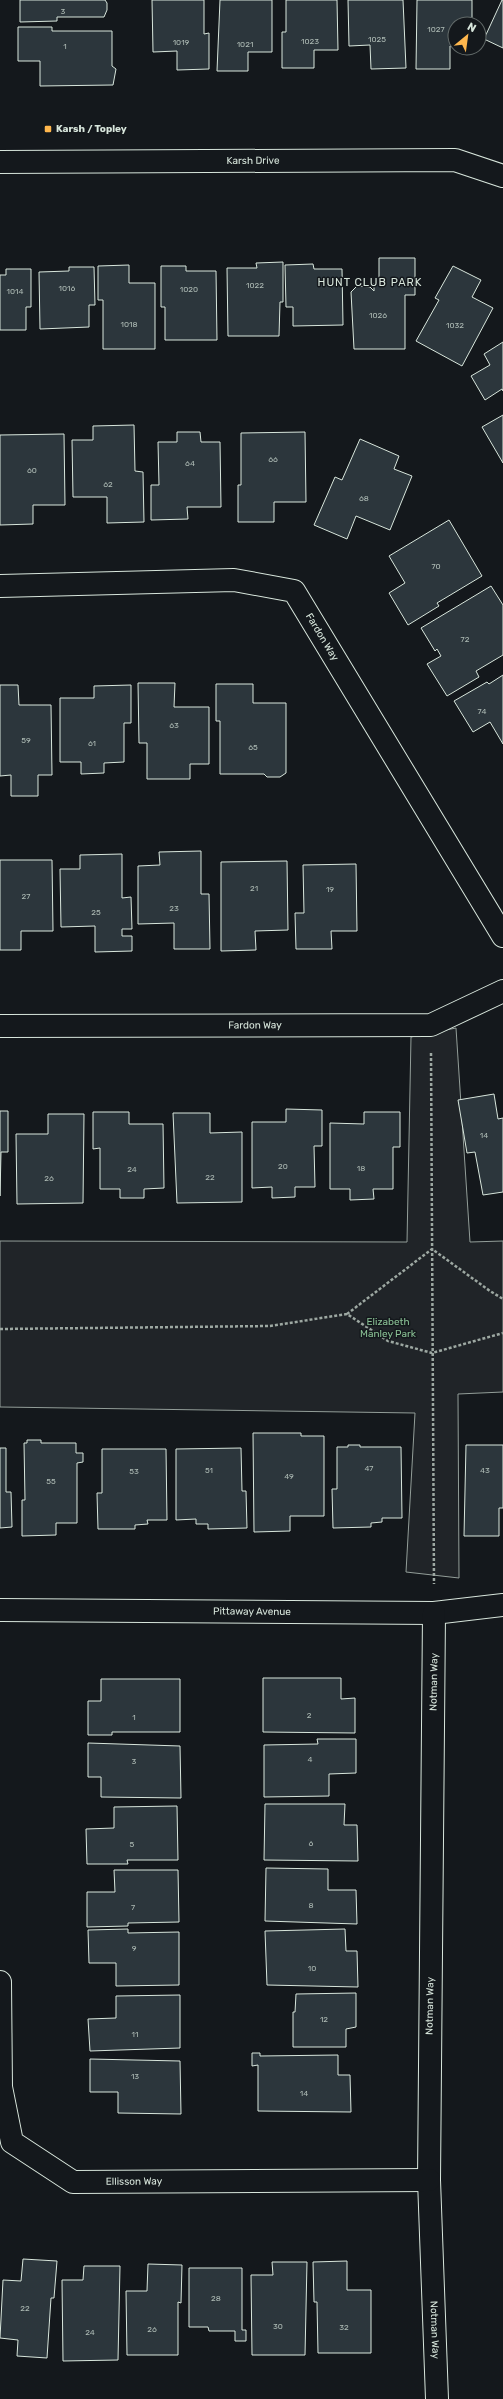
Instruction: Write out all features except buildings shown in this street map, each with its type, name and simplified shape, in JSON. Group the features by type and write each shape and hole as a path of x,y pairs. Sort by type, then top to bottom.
{"street":[{"name":"Karsh Drive","path":"0,162 455,160 503,176"},
{"name":"Fardon Way","path":"0,586 234,580 294,591 503,936"},
{"name":"Fardon Way","path":"0,1026 431,1025 503,991"},
{"name":"Pittaway Avenue","path":"0,1610 434,1613 503,1605"},
{"name":"Notman Way","path":"434,1613 429,2180 437,2399"},
{"name":"Ellisson Way","path":"0,1982 1,2087 12,2142 73,2182 429,2180"}],"path":[{"path":"431,1025 434,1613"},
{"path":"432,1248 503,1299"},
{"path":"0,1329 270,1326 347,1314 432,1248"},
{"path":"347,1314 388,1341 432,1353 503,1333"}],"green space":[{"name":"Elizabeth Manley Park","path":"456,1028 470,1242 503,1241 503,1392 458,1394 459,1578 406,1572 415,1413 0,1407 0,1241 407,1242 411,1037"}],"place":[{"name":"Karsh / Topley","path":"48,129"}],"district":[{"name":"HUNT CLUB PARK","path":"370,282"}]}
